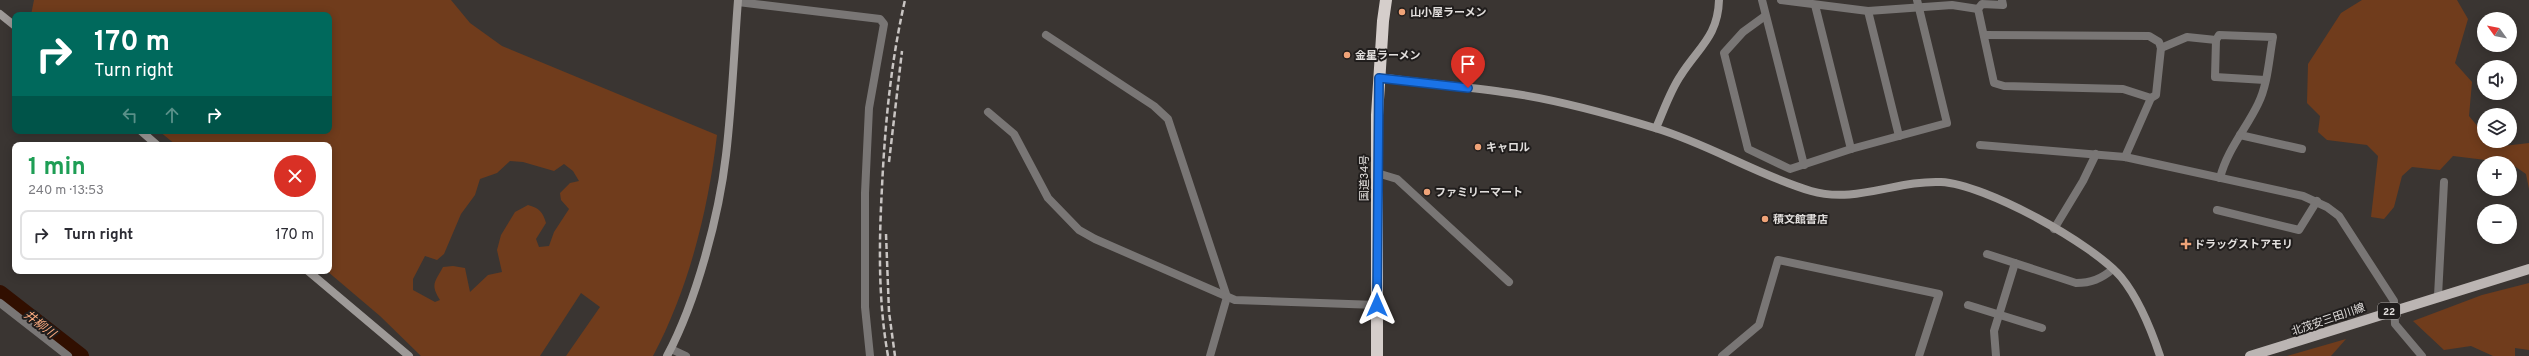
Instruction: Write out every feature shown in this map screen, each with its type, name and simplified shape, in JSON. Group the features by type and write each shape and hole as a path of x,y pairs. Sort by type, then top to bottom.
{"highway":[{"name":"国道34号","path":"1377,356 1377,173 1379,78 1386,0"}],"main road":[{"name":"北茂安三田川線","path":"2250,356 2393,310 2529,269"}],"street":[{"path":"1656,128 1670,94 1681,74 1714,31 1719,14 1719,0"},
{"path":"1762,0 1804,165"},
{"path":"1781,0 1868,12 1918,4 1978,9"},
{"path":"1978,9 1982,4 2003,5 2002,0"},
{"path":"686,356 669,352 691,299 710,238 726,156 738,1 880,19 884,24 869,108 865,193 865,307 870,356"},
{"path":"1765,16 1743,32 1724,53 1748,149 1790,169 1851,149 1948,123 1918,4"},
{"path":"1816,5 1851,149"},
{"path":"1978,9 1994,83 2004,86 2123,89 2151,98"},
{"path":"1868,12 1899,136"},
{"path":"0,14 12,24"},
{"path":"1984,34 2149,36 2159,42 2161,48 2156,95 2151,98 2125,157"},
{"path":"1046,35 1154,106 1168,120 1227,297 1210,356"},
{"path":"2220,178 2224,162 2259,103 2265,80 2273,37 2219,35 2216,40 2215,77 2265,80"},
{"path":"2161,48 2187,37 2216,40"},
{"path":"1379,78 1512,93 1656,128 1699,144 1812,191 1843,195 1924,182 1962,184 1990,193 2054,229 2103,260 2113,269 2122,278 2140,307 2160,356"},
{"path":"988,112 1014,134 1048,198 1079,230 1227,297 1244,301 1377,305"},
{"path":"145,134 154,142"},
{"path":"2240,135 2302,150"},
{"path":"1980,145 2125,157 2304,196 2317,201 2339,216 2394,301 2393,310 2395,324 2422,356"},
{"path":"2054,229 2083,181 2096,154"},
{"path":"1377,173 1397,179 1509,282"},
{"path":"2438,296 2444,182"},
{"path":"2217,210 2299,230 2317,201"},
{"path":"1987,254 2076,283 2088,283 2102,278 2113,269"},
{"path":"1722,356 1759,325 1778,260 1939,294 1919,356"},
{"path":"1996,356 1994,331 2015,263"},
{"path":"312,274 409,356"},
{"path":"0,303 68,356"},
{"path":"1968,305 2042,328"}],"shaded area":[{"path":"34,0 451,0 470,23 502,46 717,135 708,192 687,276 666,330 653,356 566,356 600,307 581,293 540,356 421,356 380,316 331,274 332,274 332,142 172,142 163,134 332,134 332,12 32,12","holes":["510,161 523,162 554,171 564,164 573,171 579,181 570,183 560,193 561,200 569,209 554,232 549,246 539,247 536,239 546,223 540,211 528,205 515,212 501,235 497,250 502,272 488,275 470,292 465,268 453,266 443,267 434,286 440,300 435,302 413,290 413,279 425,256 437,260 444,254 461,214 475,195 480,179 497,173"]},
{"path":"2362,0 2457,0 2468,19 2455,63 2472,82 2469,116 2477,126 2477,148 2517,148 2517,144 2529,143 2529,189 2526,174 2517,168 2517,156 2477,156 2477,159 2453,156 2440,170 2412,167 2402,176 2394,207 2384,219 2371,217 2378,156 2367,145 2327,140 2318,132 2320,116 2307,103 2308,64 2341,13"},
{"path":"2529,283 2529,350 2515,348 2515,356 2493,356 2471,346 2444,350 2413,321 2482,295"},
{"path":"2346,339 2331,356 2287,356"}],"waterway":[{"name":"井柳川","path":"0,293 81,356"}],"railway":[{"path":"888,356 882,314 880,272 881,208 889,93 905,0"},
{"path":"889,162 902,51"},
{"path":"886,234 889,312 895,356"}],"place":[{"name":"山小屋ラーメン","path":"1402,12"},
{"name":"金星ラーメン","path":"1347,55"},
{"name":"キャロル","path":"1478,147"},
{"name":"ファミリーマート","path":"1427,192"},
{"name":"積文館書店","path":"1765,219"},
{"name":"ドラッグストアモリ","path":"2186,244"}],"route":[{"path":"1377,305 1377,115 1379,78 1468,88"}]}
